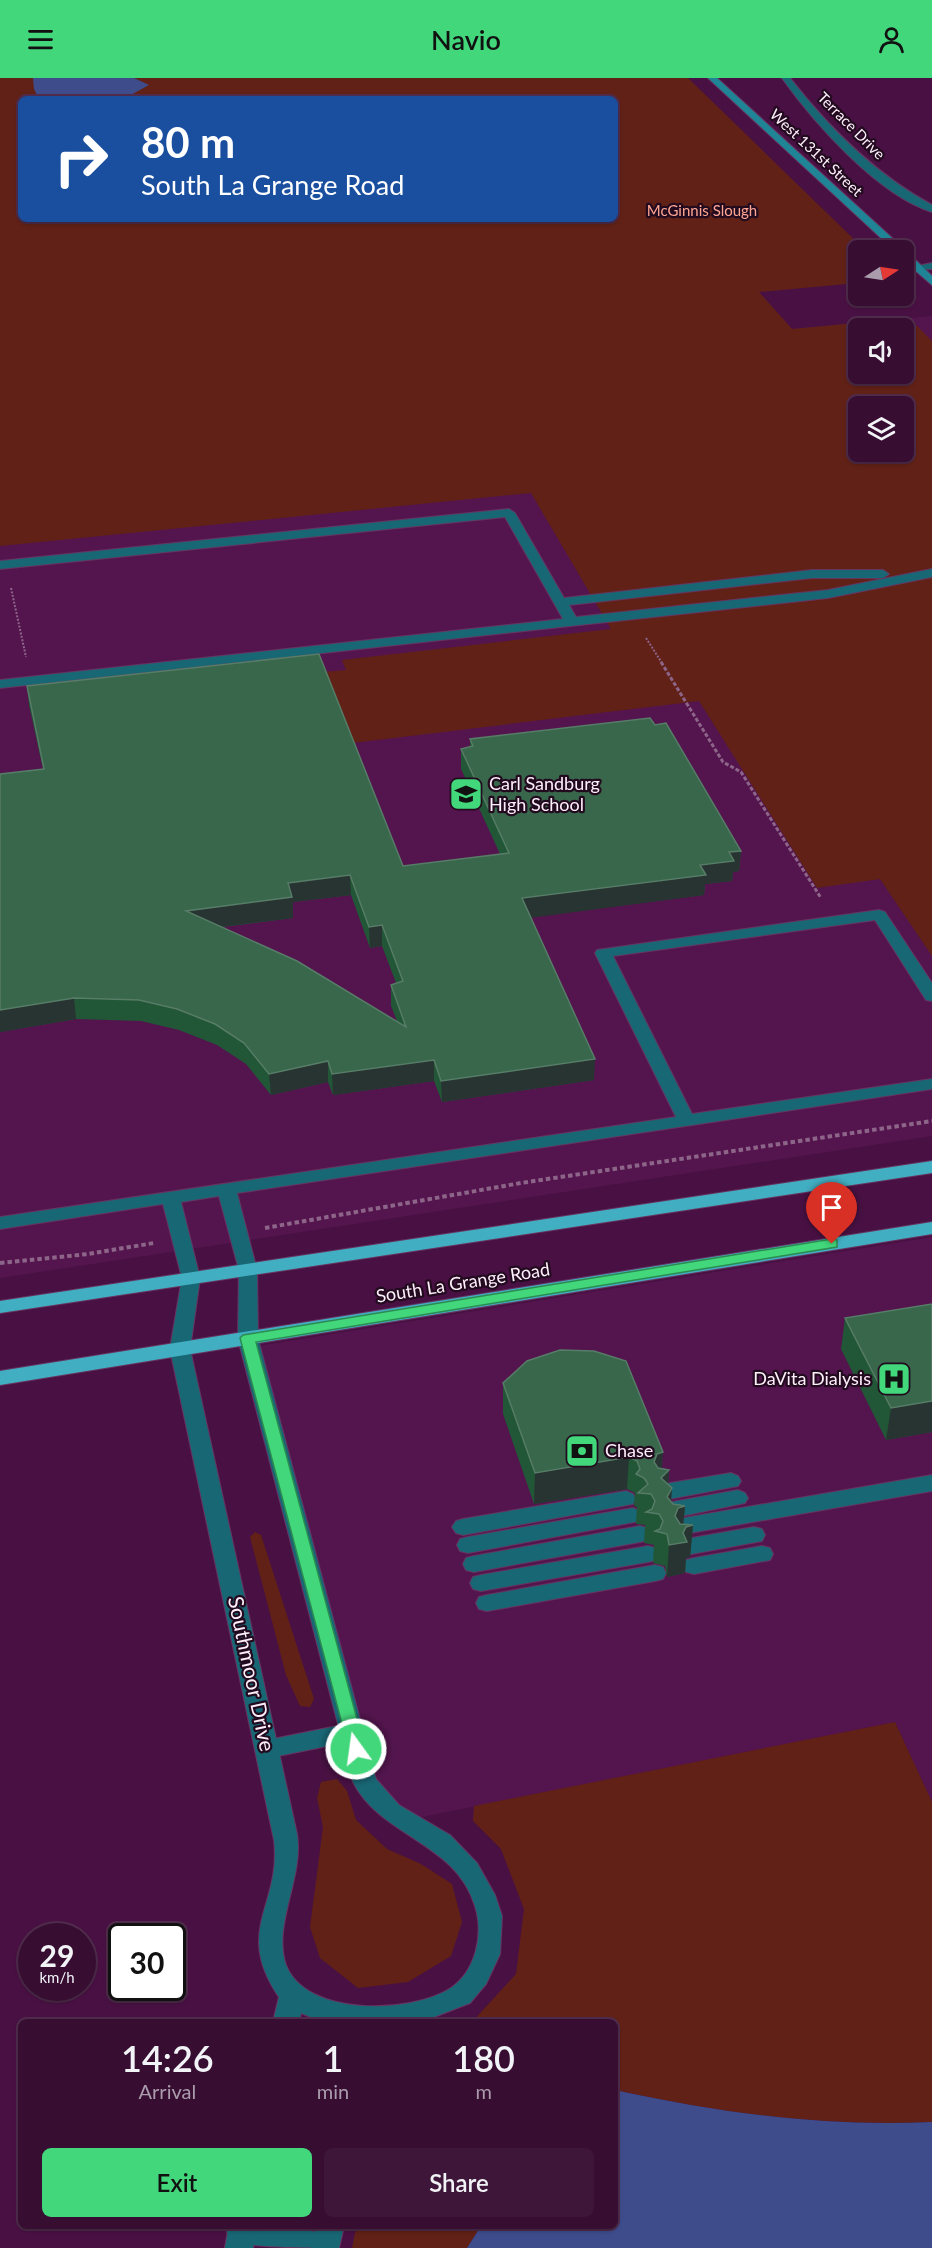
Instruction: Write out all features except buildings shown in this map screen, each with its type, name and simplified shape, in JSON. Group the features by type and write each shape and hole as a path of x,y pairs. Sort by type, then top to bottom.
{"highway":[{"path":"0,1307 932,1167"},
{"name":"South La Grange Road","path":"0,1378 932,1228"}],"street":[{"name":"West 131st Street","path":"712,78 888,240"},
{"name":"Terrace Drive","path":"786,78 856,156 884,179 932,209"},
{"path":"914,264 932,282"},
{"path":"917,267 932,266"},
{"path":"3,564 509,513 572,622"},
{"path":"561,602 812,574 926,573"},
{"path":"0,684 828,594 926,573"},
{"path":"687,1121 603,953 879,915 932,996"},
{"path":"0,1223 932,1084"},
{"name":"Southmoor Drive","path":"227,1190 248,1270 248,1338 365,1782 378,1803 405,1823 442,1843 468,1868 487,1906 491,1940 482,1972 460,1996 422,2011 382,2019"},
{"path":"171,1198 192,1278 180,1349"},
{"name":"Southmoor Drive","path":"180,1349 268,1749 287,1856 283,1888 272,1920 270,1950 277,1973 292,1994 316,2008 345,2016 369,2019"},
{"path":"738,1498 671,1510 738,1498 932,1483"},
{"path":"475,1564 633,1516 475,1564"},
{"path":"690,1557 758,1545"},
{"path":"475,1564 651,1563"},
{"path":"268,1749 352,1732"},
{"path":"287,2019 292,1994"},
{"path":"241,2235 327,2240"}],"path":[{"path":"3,564 31,681"},
{"path":"632,615 723,762 741,772 836,921"},
{"path":"284,1225 509,1185 932,1121"},
{"path":"0,1263 88,1254 146,1244"}],"shaded area":[{"name":"Carl Sandburg High School","path":"759,292 792,329 848,324 848,384 914,384 914,318 910,318 932,316 932,1136 0,1278 0,359"},
{"path":"932,1237 932,1802 895,1722 416,1818 383,1794 370,1769 258,1346"}],"green space":[{"name":"McGinnis Slough","path":"0,78 688,78 855,240 848,240 848,284 759,292 792,329 848,324 848,384 914,384 914,323 932,341 932,956 880,879 817,888 699,701 352,743 323,672 346,670 342,660 611,629 531,493 0,546"},
{"path":"255,1532 261,1535 314,1699 310,1707 300,1706 286,1675 250,1537"},
{"path":"895,1722 932,1802 932,2122 852,2122 772,2117 618,2091 618,2019 475,2019 516,1974 524,1909 501,1849 473,1821 474,1806"},
{"path":"337,1779 347,1791 356,1820 387,1849 421,1864 452,1884 462,1922 451,1956 408,1982 358,1988 320,1958 310,1927 323,1827 317,1798 321,1782"},
{"path":"358,2229 479,2229 467,2248 352,2248"}],"water":[{"path":"33,78 134,78 149,85 129,96 38,96"},
{"path":"618,2091 733,2112 812,2120 932,2122 932,2248 467,2248 479,2229 618,2229"}],"place":[{"name":"Carl Sandburg High School","path":"466,794"},
{"name":"DaVita Dialysis","path":"894,1379"},
{"name":"Chase","path":"582,1451"}],"route":[{"path":"356,1749 248,1338 832,1244"}]}
